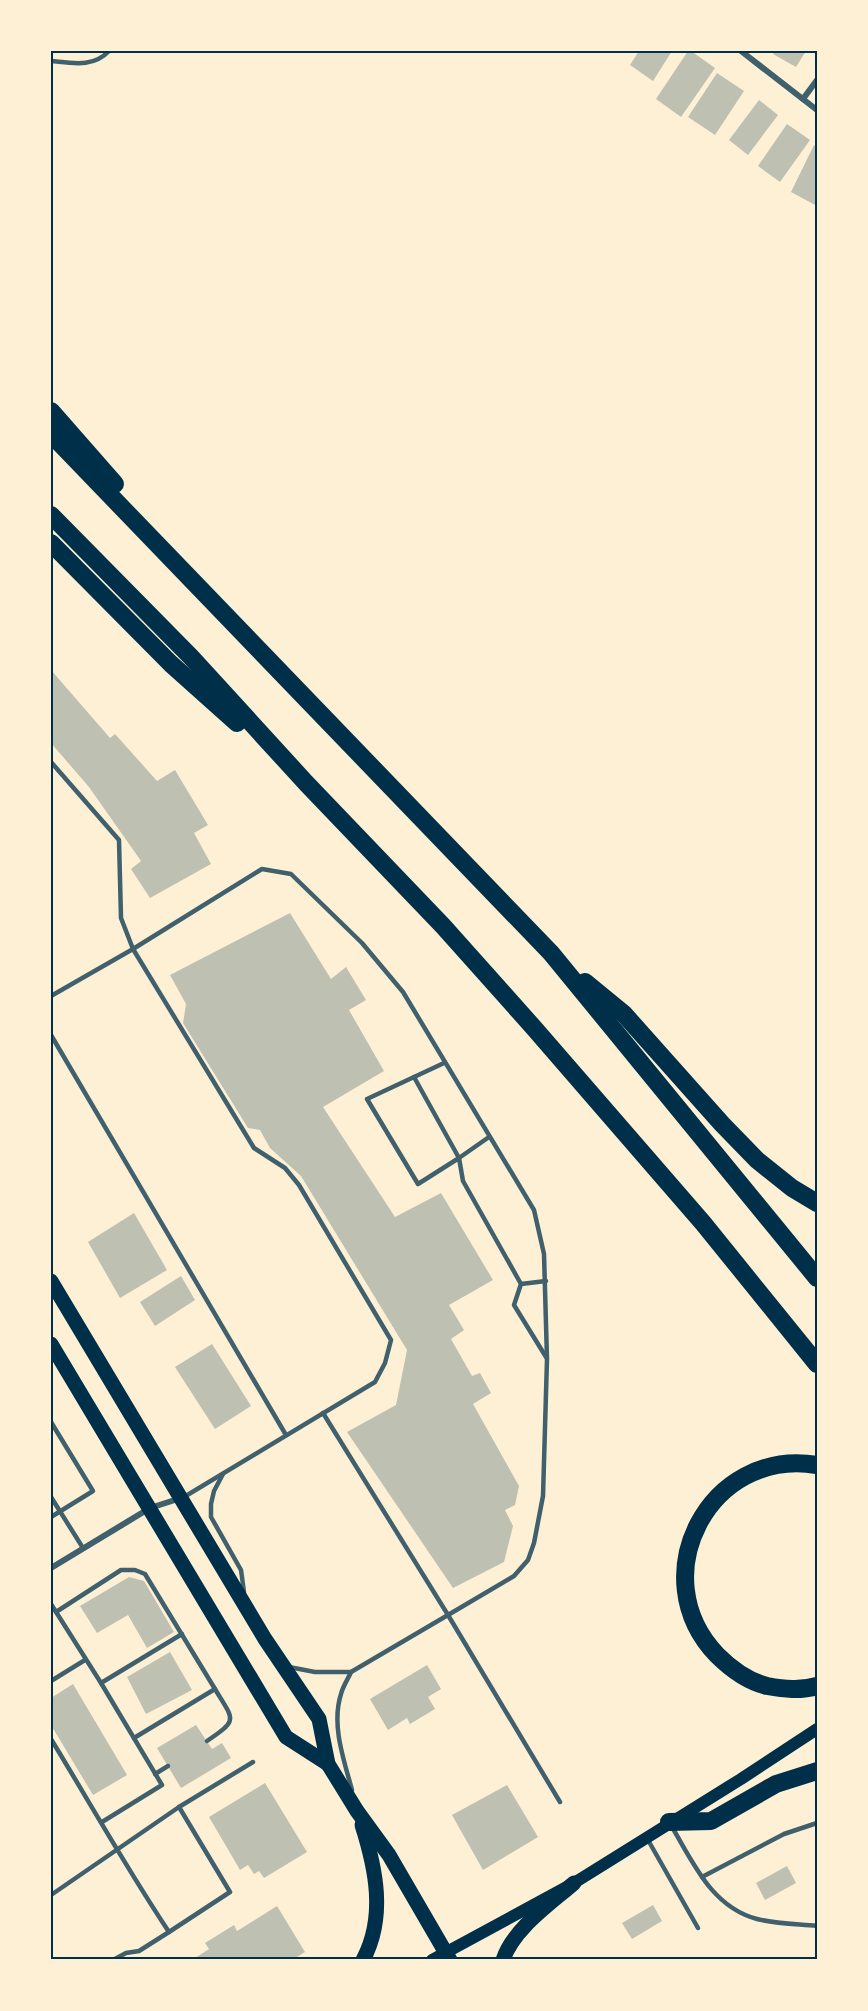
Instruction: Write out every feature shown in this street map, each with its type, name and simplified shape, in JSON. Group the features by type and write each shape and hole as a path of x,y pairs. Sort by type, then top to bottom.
{"highway":[{"path":"51,411 224,614"},
{"path":"51,434 551,953 817,1278"},
{"path":"51,515 191,657 306,783 443,926 704,1224 817,1364"},
{"path":"51,543 171,664 306,783"},
{"path":"551,953 624,1014 757,1160 792,1188 817,1203"},
{"path":"817,1465 793,1463 766,1467 730,1485 711,1504 697,1527 687,1550 684,1577 689,1605 699,1632 715,1653 734,1671 760,1684 782,1689 808,1689 817,1686"},
{"path":"669,1822 711,1821 776,1784 817,1771"}],"main road":[{"path":"51,1281 245,1606 319,1719 328,1764 389,1856 448,1956"},
{"path":"51,1344 286,1737 328,1764"},
{"path":"432,1960 448,1956 574,1883 817,1729"},
{"path":"357,1810 370,1850 376,1882 375,1931 363,1960"},
{"path":"503,1960 519,1932 574,1883"}],"street":[{"path":"741,51 817,110"},
{"path":"803,99 817,80"},
{"path":"51,1568 150,1508 181,1498"}],"lane":[{"path":"51,61 84,64 99,59 109,51"},
{"path":"51,762 119,840 121,918 133,949 254,1148 285,1168 299,1185 390,1340 385,1363 375,1382 181,1498"},
{"path":"51,996 133,949 262,869 291,874 362,943 403,992 534,1210 544,1254 547,1359 543,1496 534,1543 528,1560 514,1576 351,1672 315,1672 282,1665"},
{"path":"51,1035 286,1435"},
{"path":"444,1063 367,1099 418,1184 489,1137"},
{"path":"414,1077 459,1158 463,1181 521,1284 514,1305 547,1359"},
{"path":"521,1284 546,1281"},
{"path":"323,1413 560,1802"},
{"path":"51,1422 53,1430 93,1491 51,1517"},
{"path":"224,1474 214,1491 211,1517 241,1569 245,1606"},
{"path":"51,1497 83,1548"},
{"path":"56,1612 121,1570 135,1570 145,1574 230,1714 231,1722 227,1728 207,1741"},
{"path":"51,1604 162,1785 102,1822"},
{"path":"101,1683 182,1634"},
{"path":"51,1681 85,1660"},
{"path":"351,1672 341,1692 338,1706 339,1739 357,1810"},
{"path":"134,1738 215,1689"},
{"path":"51,1738 169,1932"},
{"path":"51,1895 179,1807 253,1761"},
{"path":"155,1774 168,1766"},
{"path":"113,1960 126,1953 139,1951 230,1892 179,1807"},
{"path":"669,1822 702,1877 719,1899 746,1915 767,1921 817,1926"},
{"path":"702,1877 784,1834 817,1823"},
{"path":"647,1838 698,1929"}],"building":[{"path":"639,51 672,51 653,81 630,65"},
{"path":"688,51 715,68 681,117 656,99"},
{"path":"775,51 806,51 796,67 773,54"},
{"path":"717,73 744,91 715,135 688,117"},
{"path":"759,100 778,115 748,155 729,140"},
{"path":"787,124 810,140 780,182 758,166"},
{"path":"814,145 817,147 817,206 791,192"},
{"path":"51,670 110,738 115,734 157,781 175,770 208,825 194,833 211,864 150,898 131,869 141,861 89,787 51,743"},
{"path":"290,913 331,979 346,967 366,1000 349,1010 384,1071 323,1107 395,1217 441,1193 493,1280 449,1305 464,1330 451,1339 472,1376 480,1373 491,1393 473,1404 519,1486 515,1505 505,1510 513,1526 504,1562 453,1588 347,1432 396,1405 407,1350 301,1176 270,1148 260,1130 248,1128 183,1023 186,1004 170,975"},
{"path":"134,1213 167,1270 120,1298 88,1242"},
{"path":"181,1276 195,1300 155,1326 140,1302"},
{"path":"212,1344 251,1406 215,1429 175,1367"},
{"path":"129,1577 144,1581 174,1632 147,1648 128,1615 97,1633 80,1606"},
{"path":"170,1652 192,1690 146,1714 127,1677"},
{"path":"427,1665 441,1689 428,1697 435,1709 410,1724 407,1718 388,1730 370,1699"},
{"path":"73,1684 127,1775 93,1795 51,1725 51,1698"},
{"path":"196,1725 212,1749 222,1743 231,1758 181,1788 157,1748"},
{"path":"265,1783 307,1852 264,1878 259,1871 254,1874 248,1865 240,1870 209,1817"},
{"path":"507,1785 538,1837 483,1870 452,1815"},
{"path":"787,1866 796,1883 765,1900 756,1883"},
{"path":"653,1905 662,1921 632,1939 622,1923"},
{"path":"277,1906 305,1952 292,1960 192,1960 209,1949 205,1943 234,1925 237,1931"}]}
